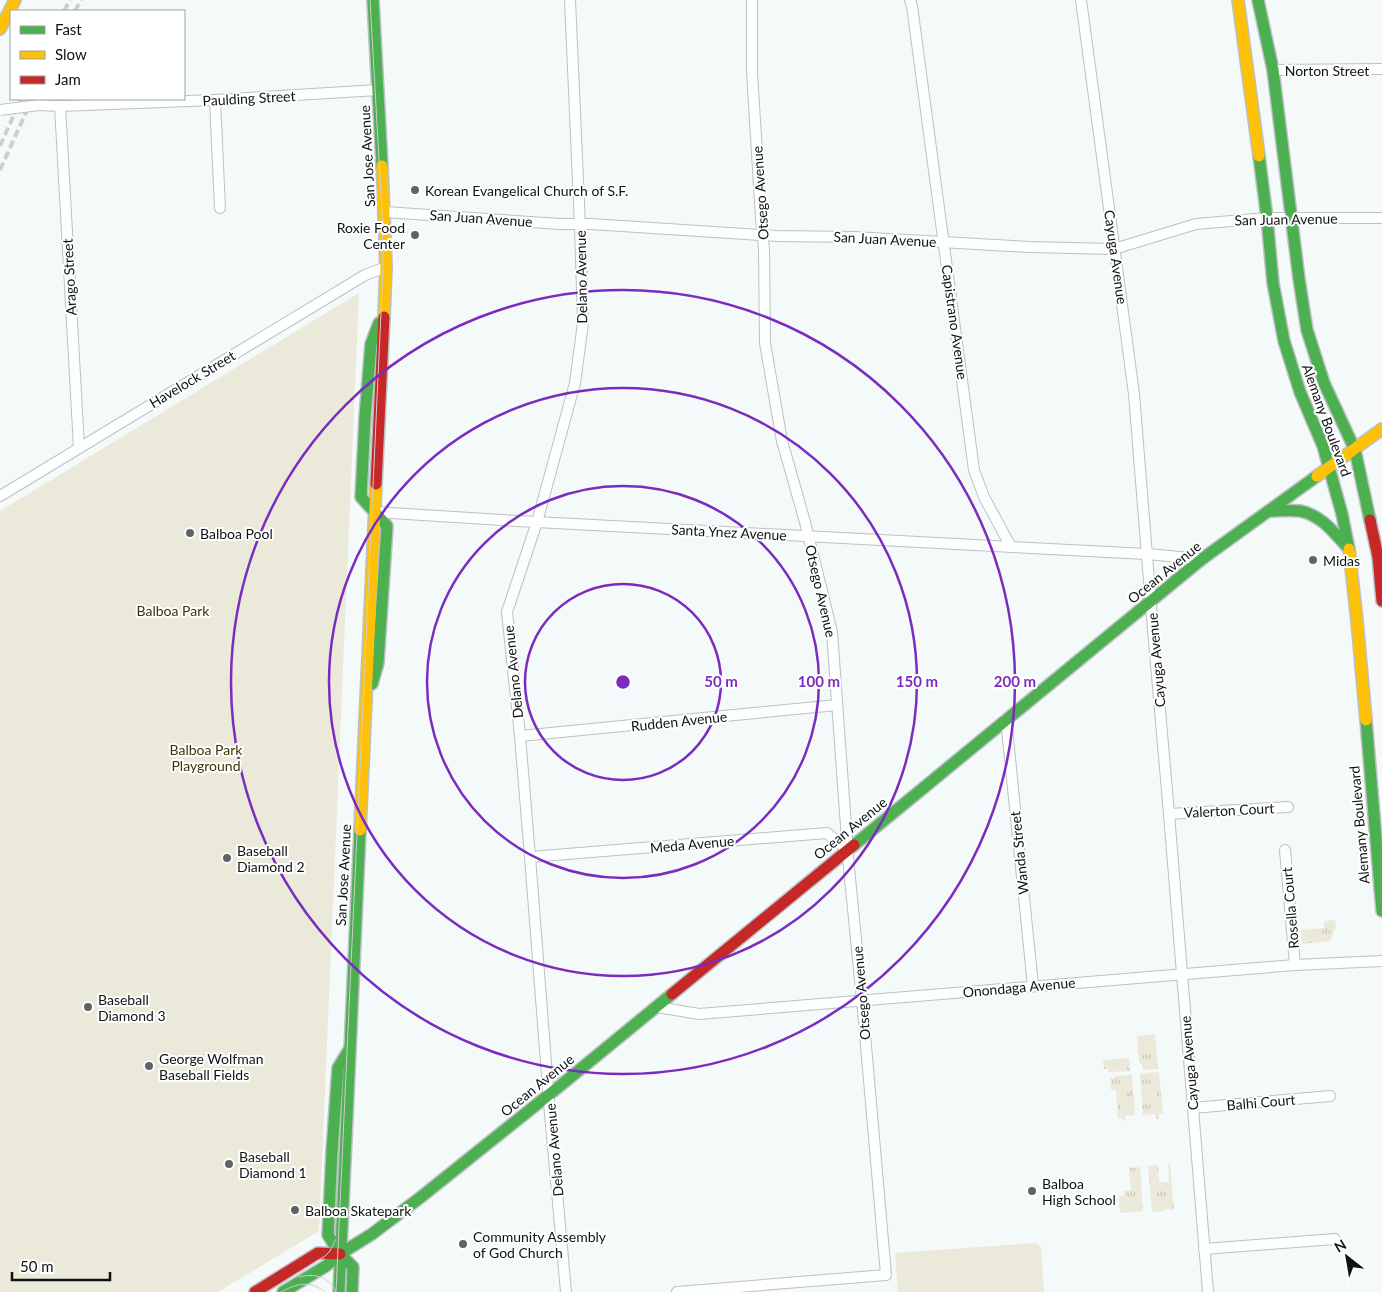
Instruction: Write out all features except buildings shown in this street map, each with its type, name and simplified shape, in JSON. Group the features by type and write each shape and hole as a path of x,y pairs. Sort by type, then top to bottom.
{"main road":[{"path":"0,29 15,0"},
{"name":"San Jose Avenue","path":"352,1292 353,1267 340,1254 328,1235 328,1226 338,1068 350,1050 386,267 385,212 373,0"},
{"name":"Alemany Boulevard","path":"1238,0 1267,218 1273,283 1284,341 1300,392 1323,446 1342,514 1348,548 1357,621 1382,911"},
{"name":"Alemany Boulevard","path":"1258,0 1272,70 1306,330 1324,383 1355,450 1378,557 1382,601"},
{"name":"Ocean Avenue","path":"283,1292 326,1266 340,1254 372,1234 415,1202 657,1007 1202,559 1382,429"},
{"path":"1269,511 1310,513 1320,518 1348,548"},
{"path":"255,1292 318,1253 340,1254 338,1292"}],"street":[{"name":"Delano Avenue","path":"566,1292 520,736 507,612 537,522 574,383 583,323 570,0"},
{"name":"Otsego Avenue","path":"677,1292 886,1275 848,850 832,632 805,522 782,441 765,343 764,249 752,72 752,0"},
{"name":"Capistrano Avenue","path":"910,0 974,470 984,497 1011,547"},
{"name":"Cayuga Avenue","path":"1081,0 1134,394 1208,1292"},
{"name":"Norton Street","path":"1272,70 1382,69"},
{"name":"Paulding Street","path":"0,110 39,105 60,106 214,100 378,90"},
{"path":"214,100 220,208"},
{"name":"Arago Street","path":"60,106 79,448"},
{"name":"San Juan Avenue","path":"385,212 763,235 854,237 1029,247 1114,249 1196,224 1267,218 1382,218"},
{"name":"Havelock Street","path":"0,496 364,275 386,267"},
{"name":"Santa Ynez Avenue","path":"374,512 1147,554 1202,559"},
{"name":"Rudden Avenue","path":"520,736 838,705"},
{"name":"Wanda Street","path":"1006,720 1033,986"},
{"name":"Valerton Court","path":"1169,814 1288,807"},
{"name":"Meda Avenue","path":"530,857 827,833 848,850"},
{"name":"Rosella Court","path":"1285,850 1296,965"},
{"name":"Onondaga Avenue","path":"657,1007 699,1014 1296,965 1382,961"},
{"name":"Balhi Court","path":"1193,1108 1330,1096"},
{"path":"1204,1249 1335,1239"}],"green space":[{"name":"Balboa Park","path":"359,293 319,1231 218,1292 0,1292 0,511"},
{"path":"1335,920 1336,927 1330,941 1302,944 1301,930 1324,928 1324,921"},
{"path":"1155,1034 1158,1069 1143,1070 1139,1062 1137,1036"},
{"path":"1129,1058 1130,1071 1108,1072 1108,1069 1104,1069 1103,1060"},
{"path":"1159,1072 1163,1114 1159,1114 1159,1119 1156,1119 1155,1114 1143,1115 1140,1074"},
{"path":"1132,1075 1135,1115 1125,1116 1125,1120 1122,1121 1122,1118 1118,1118 1116,1090 1111,1090 1110,1078"},
{"path":"1168,1164 1170,1164 1174,1209 1152,1212 1148,1166 1158,1165 1159,1182 1169,1182"},
{"path":"1140,1167 1143,1211 1120,1213 1119,1196 1124,1196 1124,1191 1131,1191 1129,1168"},
{"path":"1036,1243 1041,1247 1044,1292 898,1292 895,1253"}],"tram line":[{"path":"336,1292 383,268 382,212 370,0"},
{"path":"268,1292 325,1256 336,1239"},
{"path":"299,1277 310,1275 321,1277 330,1282 336,1292"},
{"path":"281,1292 303,1284 309,1284 325,1292"}],"railway":[{"path":"65,10 70,0"},
{"path":"76,10 81,0"},
{"path":"0,146 21,100"},
{"path":"0,170 32,100"}],"traffic: fast":[{"path":"373,0 382,166"},
{"path":"1258,0 1273,70 1307,330 1324,383 1355,450 1370,520"},
{"path":"1259,156 1273,283 1284,341 1300,392 1323,446 1342,514 1349,549"},
{"path":"372,684 378,663 387,526 361,497 371,344 379,323"},
{"path":"854,845 1202,559 1317,476"},
{"path":"1269,511 1300,511 1308,513 1328,526 1349,549"},
{"path":"1366,720 1382,911"},
{"path":"339,1292 360,830"},
{"path":"283,1292 326,1266 421,1197 672,994"},
{"path":"349,1050 338,1068 328,1235 340,1254 353,1267 352,1292"}],"traffic: slow":[{"path":"0,29 15,0"},
{"path":"1238,0 1259,156"},
{"path":"382,166 386,267 384,317"},
{"path":"1317,476 1382,429"},
{"path":"360,830 376,484"},
{"path":"1349,549 1366,720"}],"traffic: jam":[{"path":"376,484 384,317"},
{"path":"1370,520 1378,557 1382,601"},
{"path":"672,994 854,845"},
{"path":"255,1292 318,1253 340,1254"}],"place":[{"name":"Korean Evangelical Church of S.F.","path":"415,190"},
{"name":"Roxie Food Center","path":"415,235"},
{"name":"Balboa Pool","path":"190,533"},
{"name":"Midas","path":"1313,560"},
{"name":"Baseball Diamond 2","path":"227,858"},
{"name":"Baseball Diamond 3","path":"88,1007"},
{"name":"George Wolfman Baseball Fields","path":"149,1066"},
{"name":"Baseball Diamond 1","path":"229,1164"},
{"name":"Balboa High School","path":"1032,1191"},
{"name":"Balboa Skatepark","path":"295,1210"},
{"name":"Community Assembly of God Church","path":"463,1244"}],"park label":[{"name":"Balboa Park Playground","path":"206,758"}]}
